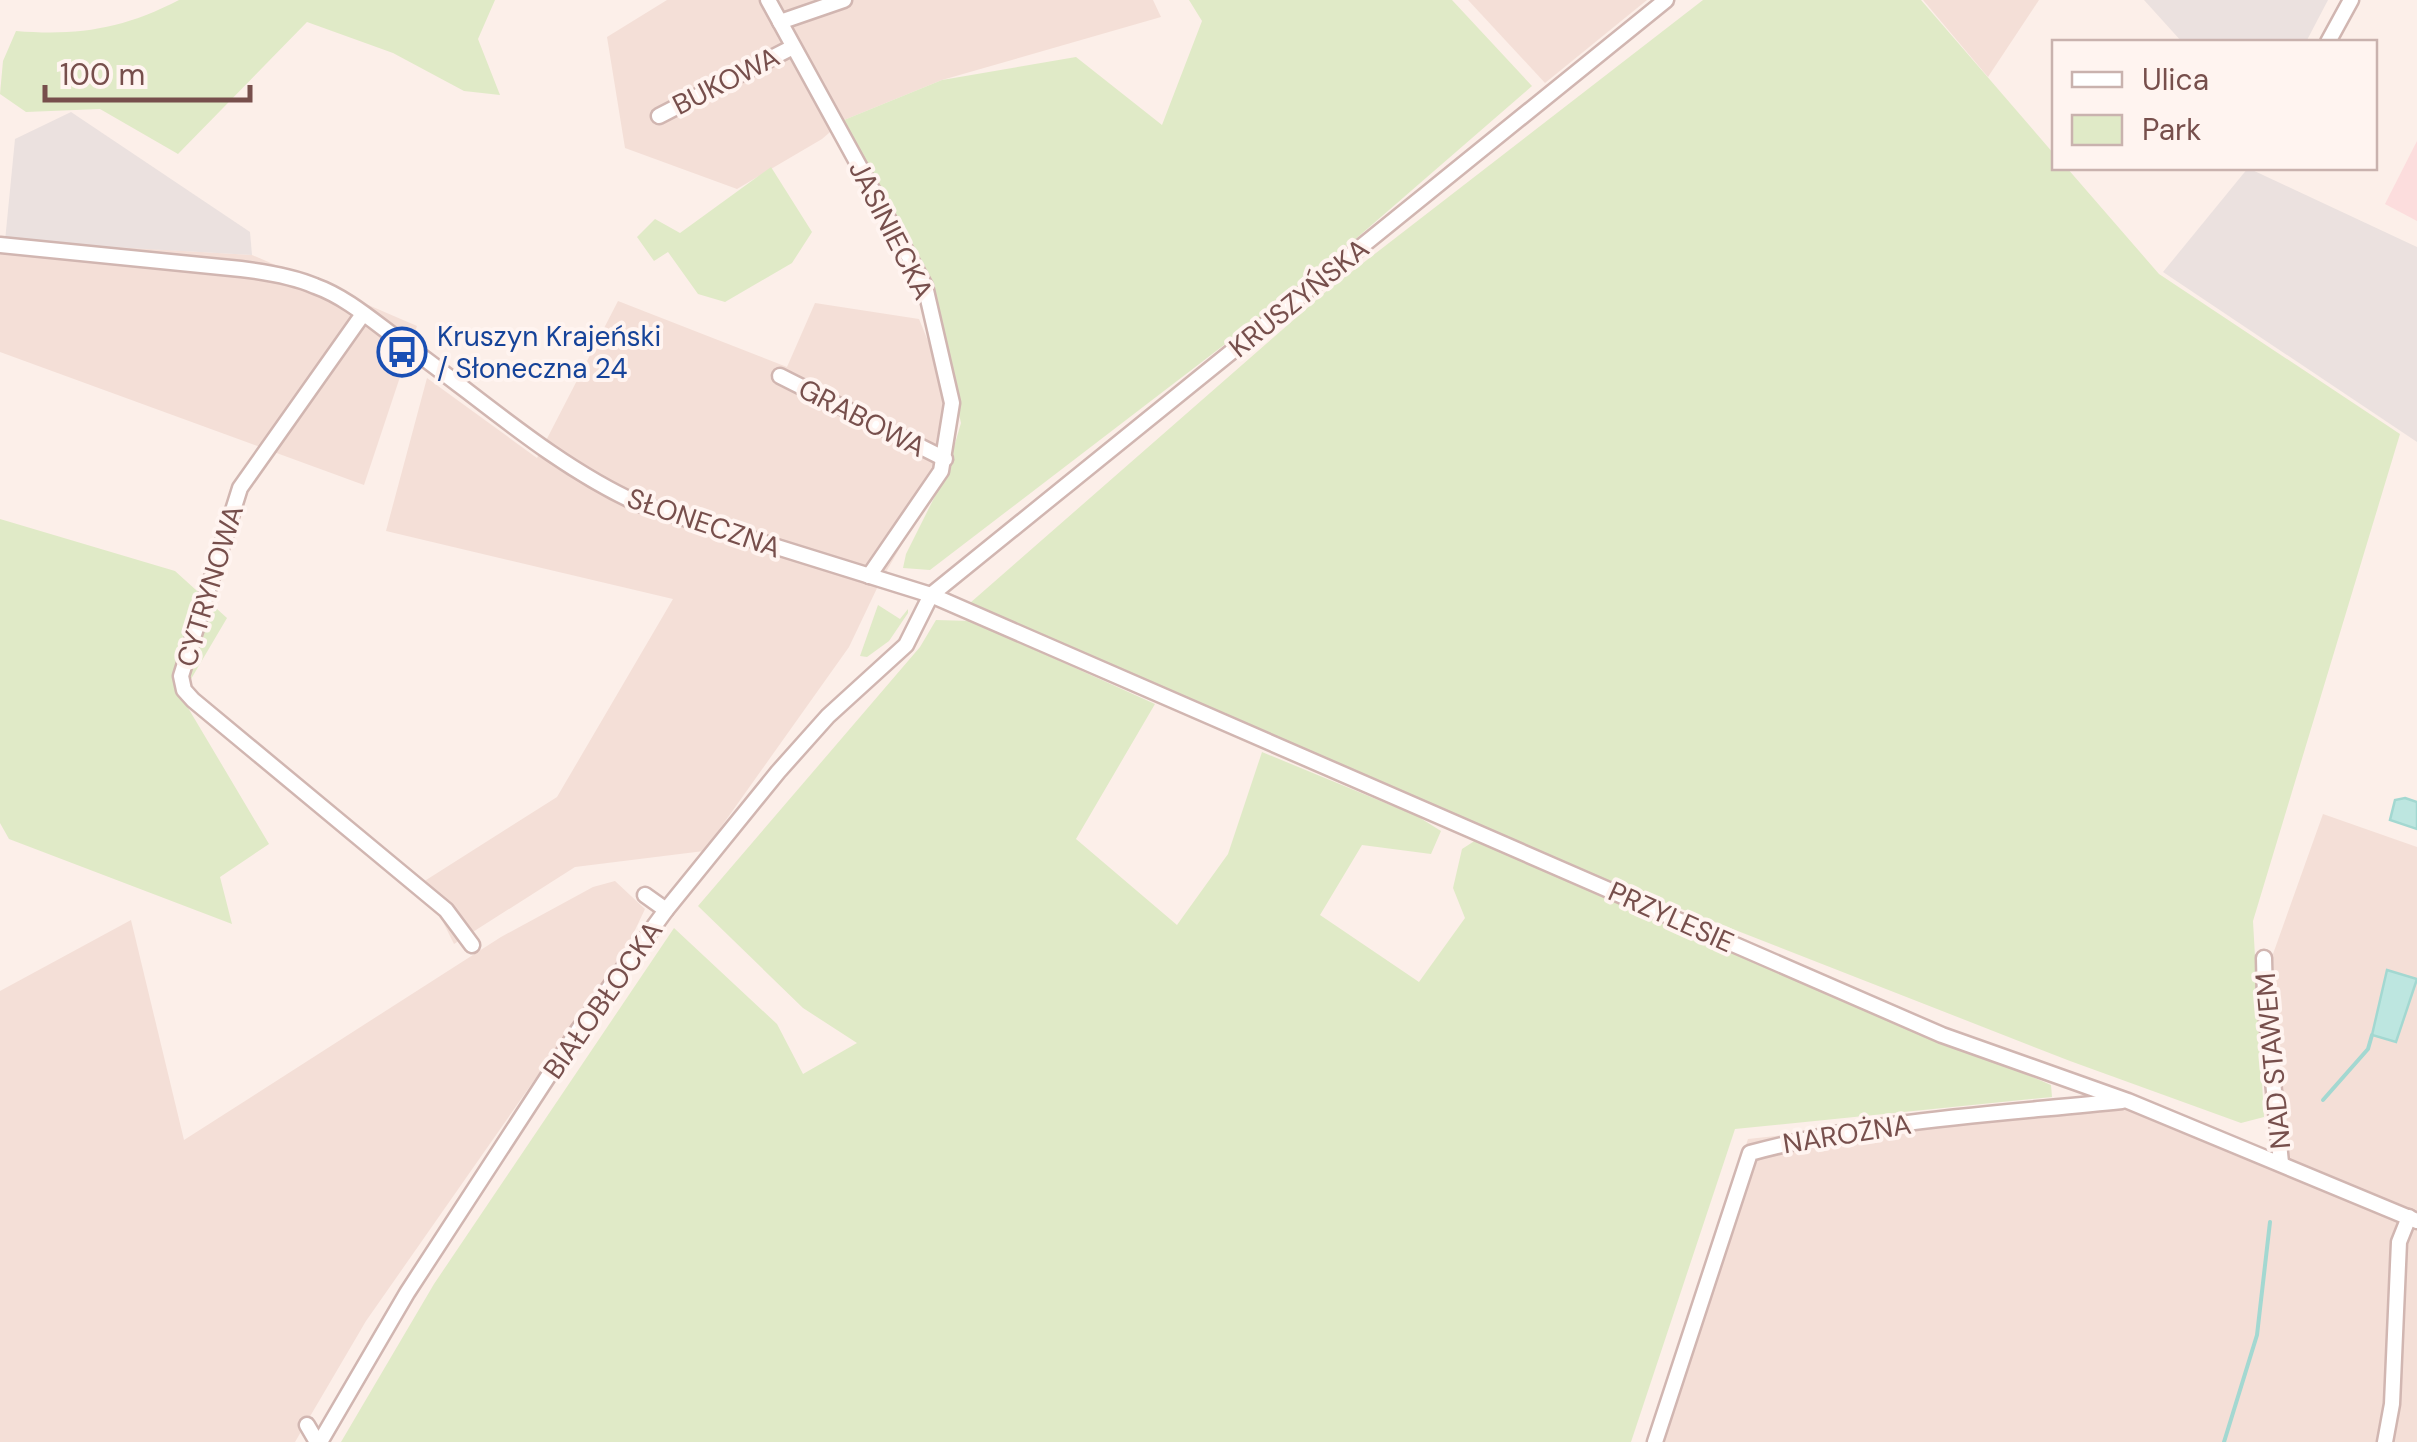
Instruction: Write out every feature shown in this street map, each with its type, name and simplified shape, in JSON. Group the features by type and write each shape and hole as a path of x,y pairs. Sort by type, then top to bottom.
{"street":[{"name":"JASINIECKA","path":"768,0 925,286 952,403 941,471 869,576"},
{"path":"780,22 844,0"},
{"path":"2329,40 2351,0"},
{"name":"KRUSZYŃSKA","path":"931,595 1656,3"},
{"name":"BUKOWA","path":"659,116 794,47"},
{"name":"SŁONECZNA","path":"0,245 271,273 315,286 363,314 541,448 616,494 662,513 931,595"},
{"name":"CYTRYNOWA","path":"363,314 240,488 181,676 184,690 192,700 446,910 472,945"},
{"name":"GRABOWA","path":"780,376 944,459"},
{"name":"BIAŁOBŁOCKA","path":"319,1442 379,1338 579,1030 666,910 818,726 906,644 931,595"},
{"name":"PRZYLESIE","path":"931,595 1942,1035 2128,1100 2413,1219"},
{"path":"645,895 666,910"},
{"name":"NAD STAWEM","path":"2264,958 2281,1163"},
{"name":"NAROŻNA","path":"1655,1442 1750,1152 1900,1124 2128,1100"},
{"path":"2385,1442 2392,1404 2399,1242 2413,1219"},
{"path":"421,1236 438,1246"},
{"path":"307,1425 319,1442"}],"shaded area":[{"path":"667,0 1153,0 1161,17 942,80 844,120 822,139 737,189 625,148 607,37"},
{"path":"1468,0 1647,0 1545,83"},
{"path":"1923,0 2039,0 1988,77"},
{"path":"2144,0 2328,0 2307,40 2180,40"},
{"path":"71,112 250,232 252,255 5,241 15,139"},
{"path":"2417,141 2417,221 2385,204"},
{"path":"2246,170 2417,247 2417,442 2163,272"},
{"path":"0,240 252,255 417,326 364,485 0,352"},
{"path":"618,301 787,367 815,303 919,319 958,414 950,454 944,472 879,584 849,647 704,851 575,867 454,944 423,882 557,797 673,599 386,531 427,378 537,458"},
{"path":"2323,814 2417,847 2417,1442 1646,1442 1748,1139 2138,1097 2285,1157 2273,954"},
{"path":"615,881 645,909 626,949 366,1321 295,1442 0,1442 0,991 131,920 184,1140 501,937 593,887"}],"green space":[{"path":"179,0 495,0 478,39 500,95 464,91 393,53 307,22 178,154 100,109 26,112 0,94 3,61 16,31 100,28 139,18"},
{"path":"1189,0 1452,0 1532,86 1306,282 1323,294 1703,0 1921,0 2052,152 2052,170 2069,170 2159,274 2400,434 2253,921 2264,1117 2241,1123 2070,1061 1551,858 1547,867 2051,1085 2052,1097 1735,1129 1631,1442 341,1442 434,1284 674,928 777,1024 803,1074 857,1043 803,1008 698,906 920,647 936,620 971,621 1155,704 1076,839 1177,925 1228,854 1262,752 1417,816 1441,831 1431,854 1362,845 1320,915 1419,982 1465,918 1453,888 1462,849 1476,840 1543,866 1548,857 970,603 1322,295 1305,283 930,570 903,568 906,554 946,474 961,423 929,283 844,120 942,80 1076,57 1162,125 1202,21"},
{"path":"771,167 812,232 792,263 725,302 698,294 668,252 654,261 637,237 655,219 680,233"},
{"path":"0,519 175,571 227,618 181,696 269,844 220,877 232,924 9,839 0,823"},
{"path":"878,605 900,619 908,609 908,613 889,641 867,657 860,656"}],"water":[{"path":"2395,800 2417,802 2417,829 2390,820"},
{"path":"2387,970 2417,979 2396,1042 2372,1035"}],"waterway":[{"path":"2323,1100 2368,1049 2372,1035"},
{"path":"2224,1442 2257,1335 2270,1222"}],"place":[{"name":"Kruszyn Krajeński / Słoneczna 24","path":"402,352"}]}
